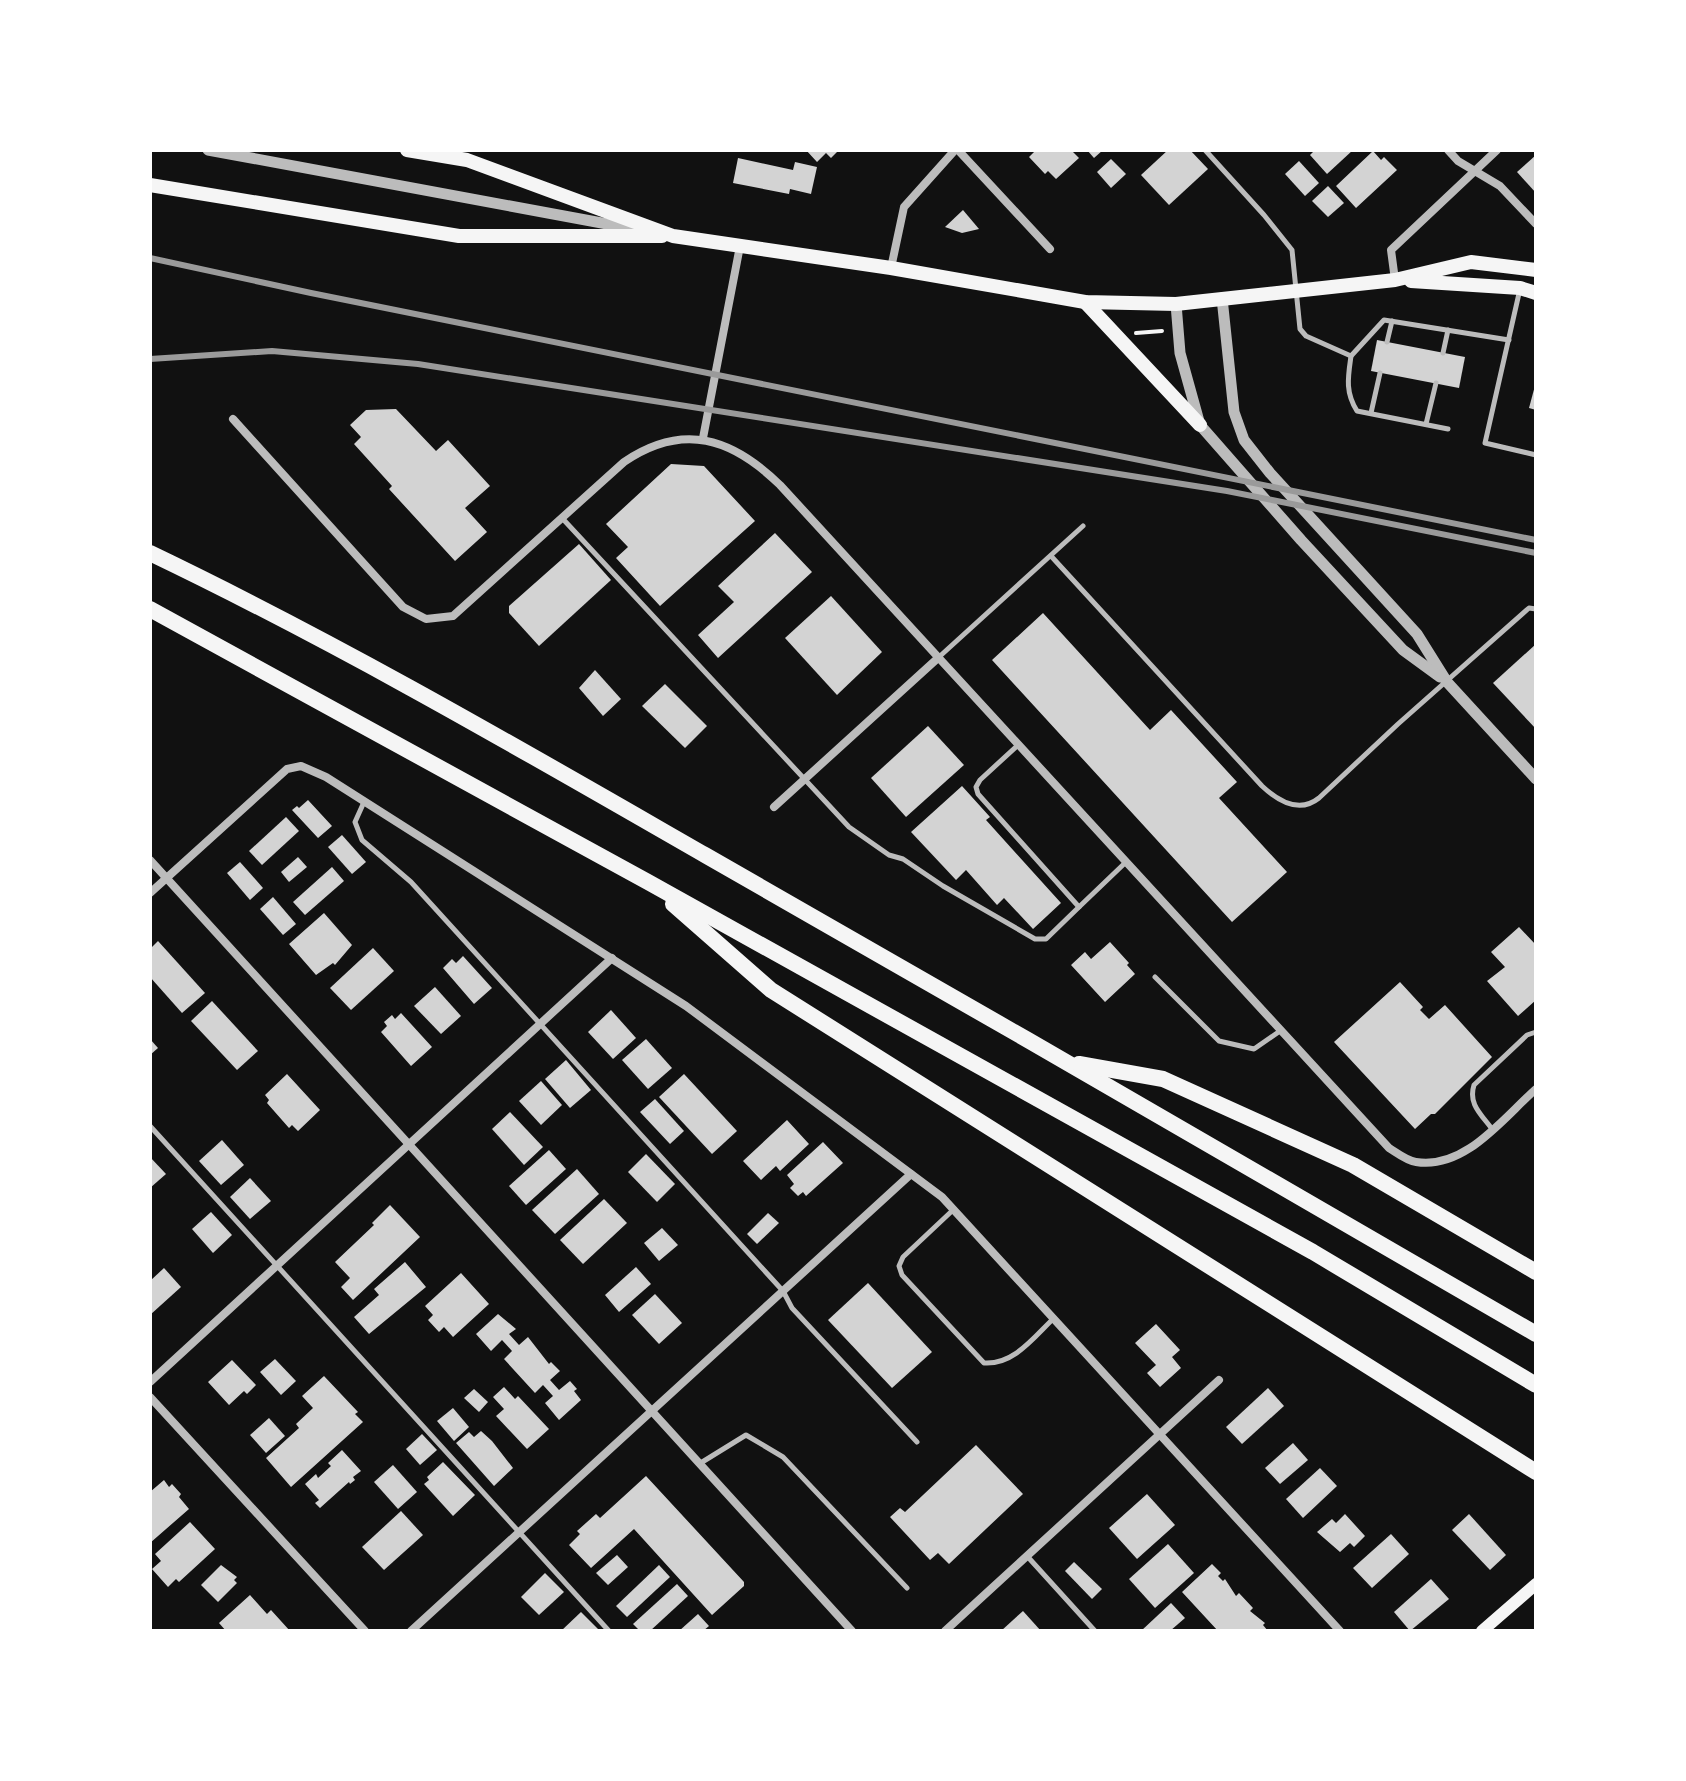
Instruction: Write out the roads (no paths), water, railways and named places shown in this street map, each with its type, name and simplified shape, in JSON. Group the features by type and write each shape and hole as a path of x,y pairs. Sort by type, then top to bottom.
{"highway":[{"path":"150,553 253,602 415,690 1069,1062 1536,1334"},
{"path":"150,609 1313,1252 1536,1385"},
{"path":"648,882 771,990 1536,1472"},
{"path":"1069,1062 1163,1079 1353,1165 1536,1272"}],"main road":[{"path":"407,150 467,160 673,236"},
{"path":"150,185 459,236 673,236 891,268 1085,302 1176,304 1395,280 1471,262 1536,270"},
{"path":"1395,280 1520,288 1536,293"},
{"path":"1085,302 1200,425"},
{"path":"1482,1631 1536,1584"}],"street":[{"path":"208,150 673,236"},
{"path":"891,268 904,207 957,150 1050,249"},
{"path":"1448,150 1458,161 1500,186 1536,224"},
{"path":"1395,280 1391,250 1497,150"},
{"path":"703,438 740,246"},
{"path":"1222,298 1234,412 1244,440 1270,473 1417,634 1447,682 1536,779"},
{"path":"1176,304 1180,353 1200,425 1403,650 1447,682"},
{"path":"233,419 403,607 426,619 453,616 639,452 663,442 703,438 744,455 768,474 1389,1148 1413,1162 1436,1163 1458,1157 1536,1089"},
{"path":"774,807 938,658"},
{"path":"150,893 279,776 295,767 319,773 686,1006 954,1209 1340,1631"},
{"path":"150,860 408,1147 852,1631"},
{"path":"150,1382 612,958"},
{"path":"411,1631 911,1174"},
{"path":"945,1631 1219,1380"},
{"path":"150,1397 365,1631"}],"lane":[{"path":"1205,150 1292,250 1300,329 1306,336 1351,356"},
{"path":"1520,288 1485,443 1536,455"},
{"path":"1448,429 1357,411 1348,397 1351,356 1384,320 1509,340"},
{"path":"1387,342 1392,321"},
{"path":"1443,353 1448,330"},
{"path":"1371,413 1380,373"},
{"path":"1426,424 1436,383"},
{"path":"562,518 849,827 889,855 903,859 1035,939 1046,939 1126,862"},
{"path":"938,658 1083,526"},
{"path":"1051,556 1262,786 1278,800 1297,805 1314,803 1529,608 1536,609"},
{"path":"1018,745 980,780 976,787 978,794 1079,907"},
{"path":"364,801 355,819 359,836 411,882 783,1291 792,1308 917,1442"},
{"path":"1155,977 1219,1041 1254,1049 1280,1031"},
{"path":"1492,1129 1475,1106 1471,1096 1474,1085 1527,1035 1536,1032"},
{"path":"150,1126 609,1631"},
{"path":"954,1209 903,1257 899,1266 902,1275 984,1363 1008,1361 1054,1318"},
{"path":"698,1464 746,1435 783,1457 907,1588"},
{"path":"1027,1556 1095,1631"}],"railway":[{"path":"150,258 1536,540"},
{"path":"150,359 272,351 418,364 1227,491 1536,553"}]}
